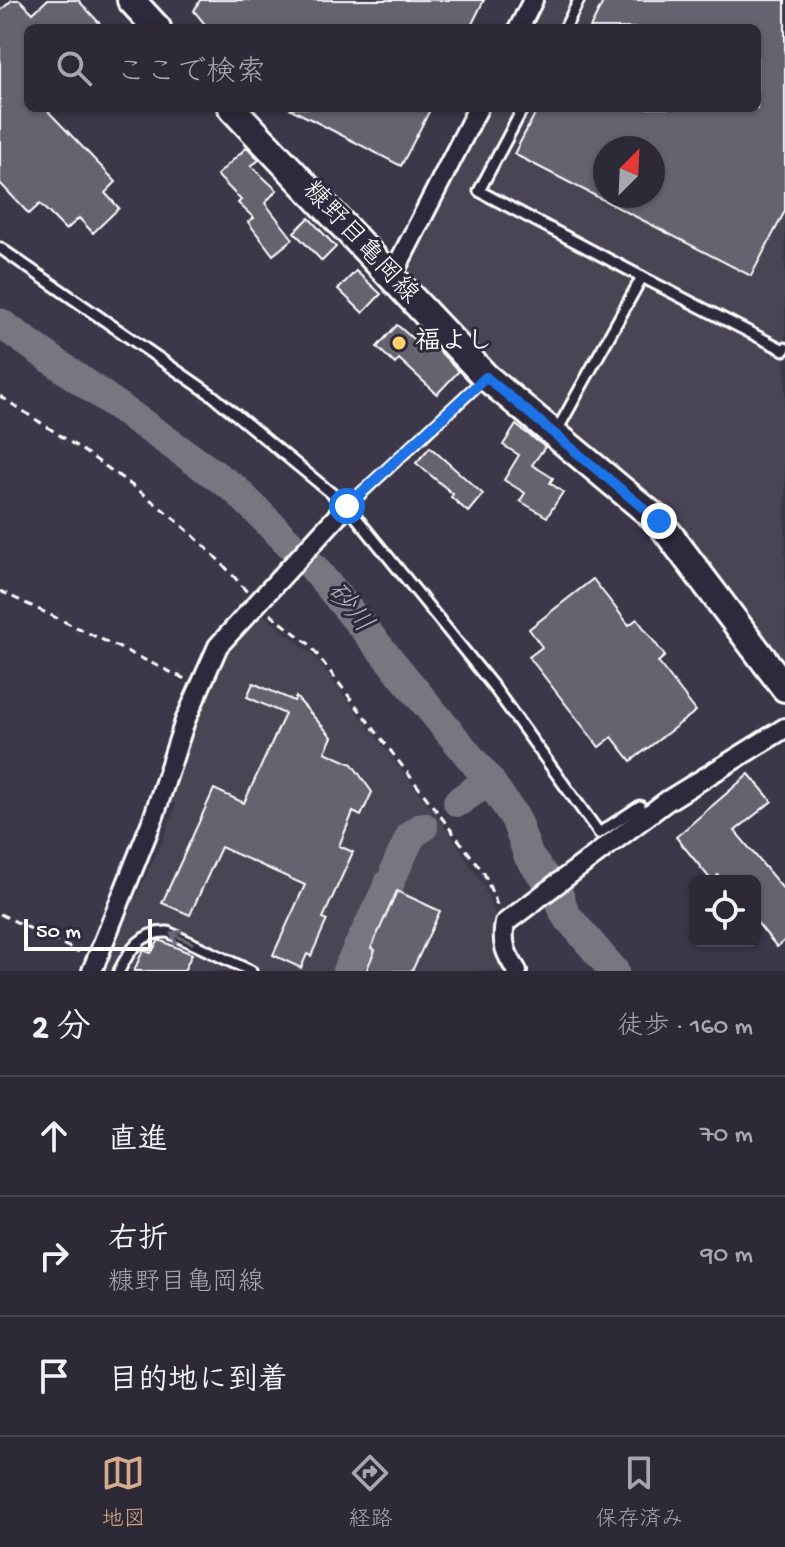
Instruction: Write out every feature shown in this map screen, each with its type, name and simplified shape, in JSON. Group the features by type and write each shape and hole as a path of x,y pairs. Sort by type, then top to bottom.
{"main road":[{"path":"131,0 153,24"},
{"name":"糠野目亀岡線","path":"236,112 486,377 659,521 785,688"}],"street":[{"path":"521,24 533,0"},
{"path":"391,278 476,112"},
{"path":"94,966 154,816 199,685 218,646 344,509"},
{"path":"517,971 504,951 502,936 511,919 667,801 785,728"}],"lane":[{"path":"567,24 579,0"},
{"path":"521,112 479,191 785,348"},
{"path":"0,248 212,395 344,509 493,686 599,833 640,806"},
{"path":"555,434 642,277"},
{"path":"344,509 486,377"},
{"path":"119,971 138,942 153,932 168,932 251,971"}],"path":[{"path":"0,396 83,450 183,524 309,644 484,873 511,919"},
{"path":"0,591 199,685"},
{"path":"0,914 94,966"}],"shaded area":[{"path":"533,0 785,0 785,687 659,521 391,278 476,112 761,112 761,24 521,24"},
{"path":"257,614 265,616 314,656 450,833 484,887 495,914 495,937 510,971 101,971 165,835 176,805 168,799 208,686 221,659"}],"building":[{"path":"12,0 20,0 33,13 47,0 78,0 100,24 24,24 24,112 49,112 116,182 105,193 119,208 93,233 79,218 66,230 40,204 29,214 0,183 0,11"},
{"path":"200,0 484,0 472,24 205,24 194,11"},
{"path":"604,0 785,0 785,211 751,276 619,208 665,208 665,136 593,136 593,195 514,154 536,112 761,112 761,24 592,24"},
{"path":"297,112 429,112 401,166"},
{"path":"247,147 259,160 251,166 277,190 265,203 293,239 273,255 248,222 254,218 217,175"},
{"path":"309,218 336,247 322,261 294,232"},
{"path":"356,271 381,294 363,313 338,289"},
{"path":"397,325 426,350 432,344 459,371 437,394 399,359 395,364 377,347"},
{"path":"516,425 545,447 532,465 553,478 550,483 563,492 547,517 520,501 525,493 504,480 519,455 503,445"},
{"path":"430,447 483,494 468,512 451,497 453,494 416,463"},
{"path":"593,579 629,625 637,619 665,656 658,662 696,711 631,761 612,737 599,747 529,657 542,647 529,629"},
{"path":"253,683 294,701 296,697 332,737 325,752 352,764 372,792 361,816 353,812 339,846 353,852 323,918 327,920 311,956 307,954 301,968 273,955 305,885 221,847 190,915 162,903 214,789 244,803 285,714 247,697"},
{"path":"749,774 772,801 735,831 785,891 785,940 777,947 761,927 761,875 707,875 676,837"},
{"path":"397,891 440,911 412,971 366,971 375,950 371,948"},
{"path":"159,940 192,954 184,971 134,971 143,950 151,953"}],"waterway":[{"name":"砂川","path":"0,323 235,489 313,567 489,780 515,818 529,857 559,896 565,914 614,971"},
{"path":"458,802 489,780"},
{"path":"395,870 411,835 423,827"},
{"path":"347,971 390,882"}],"place":[{"name":"福よし","path":"399,343"}],"route":[{"path":"347,506 486,377 659,521"}]}
